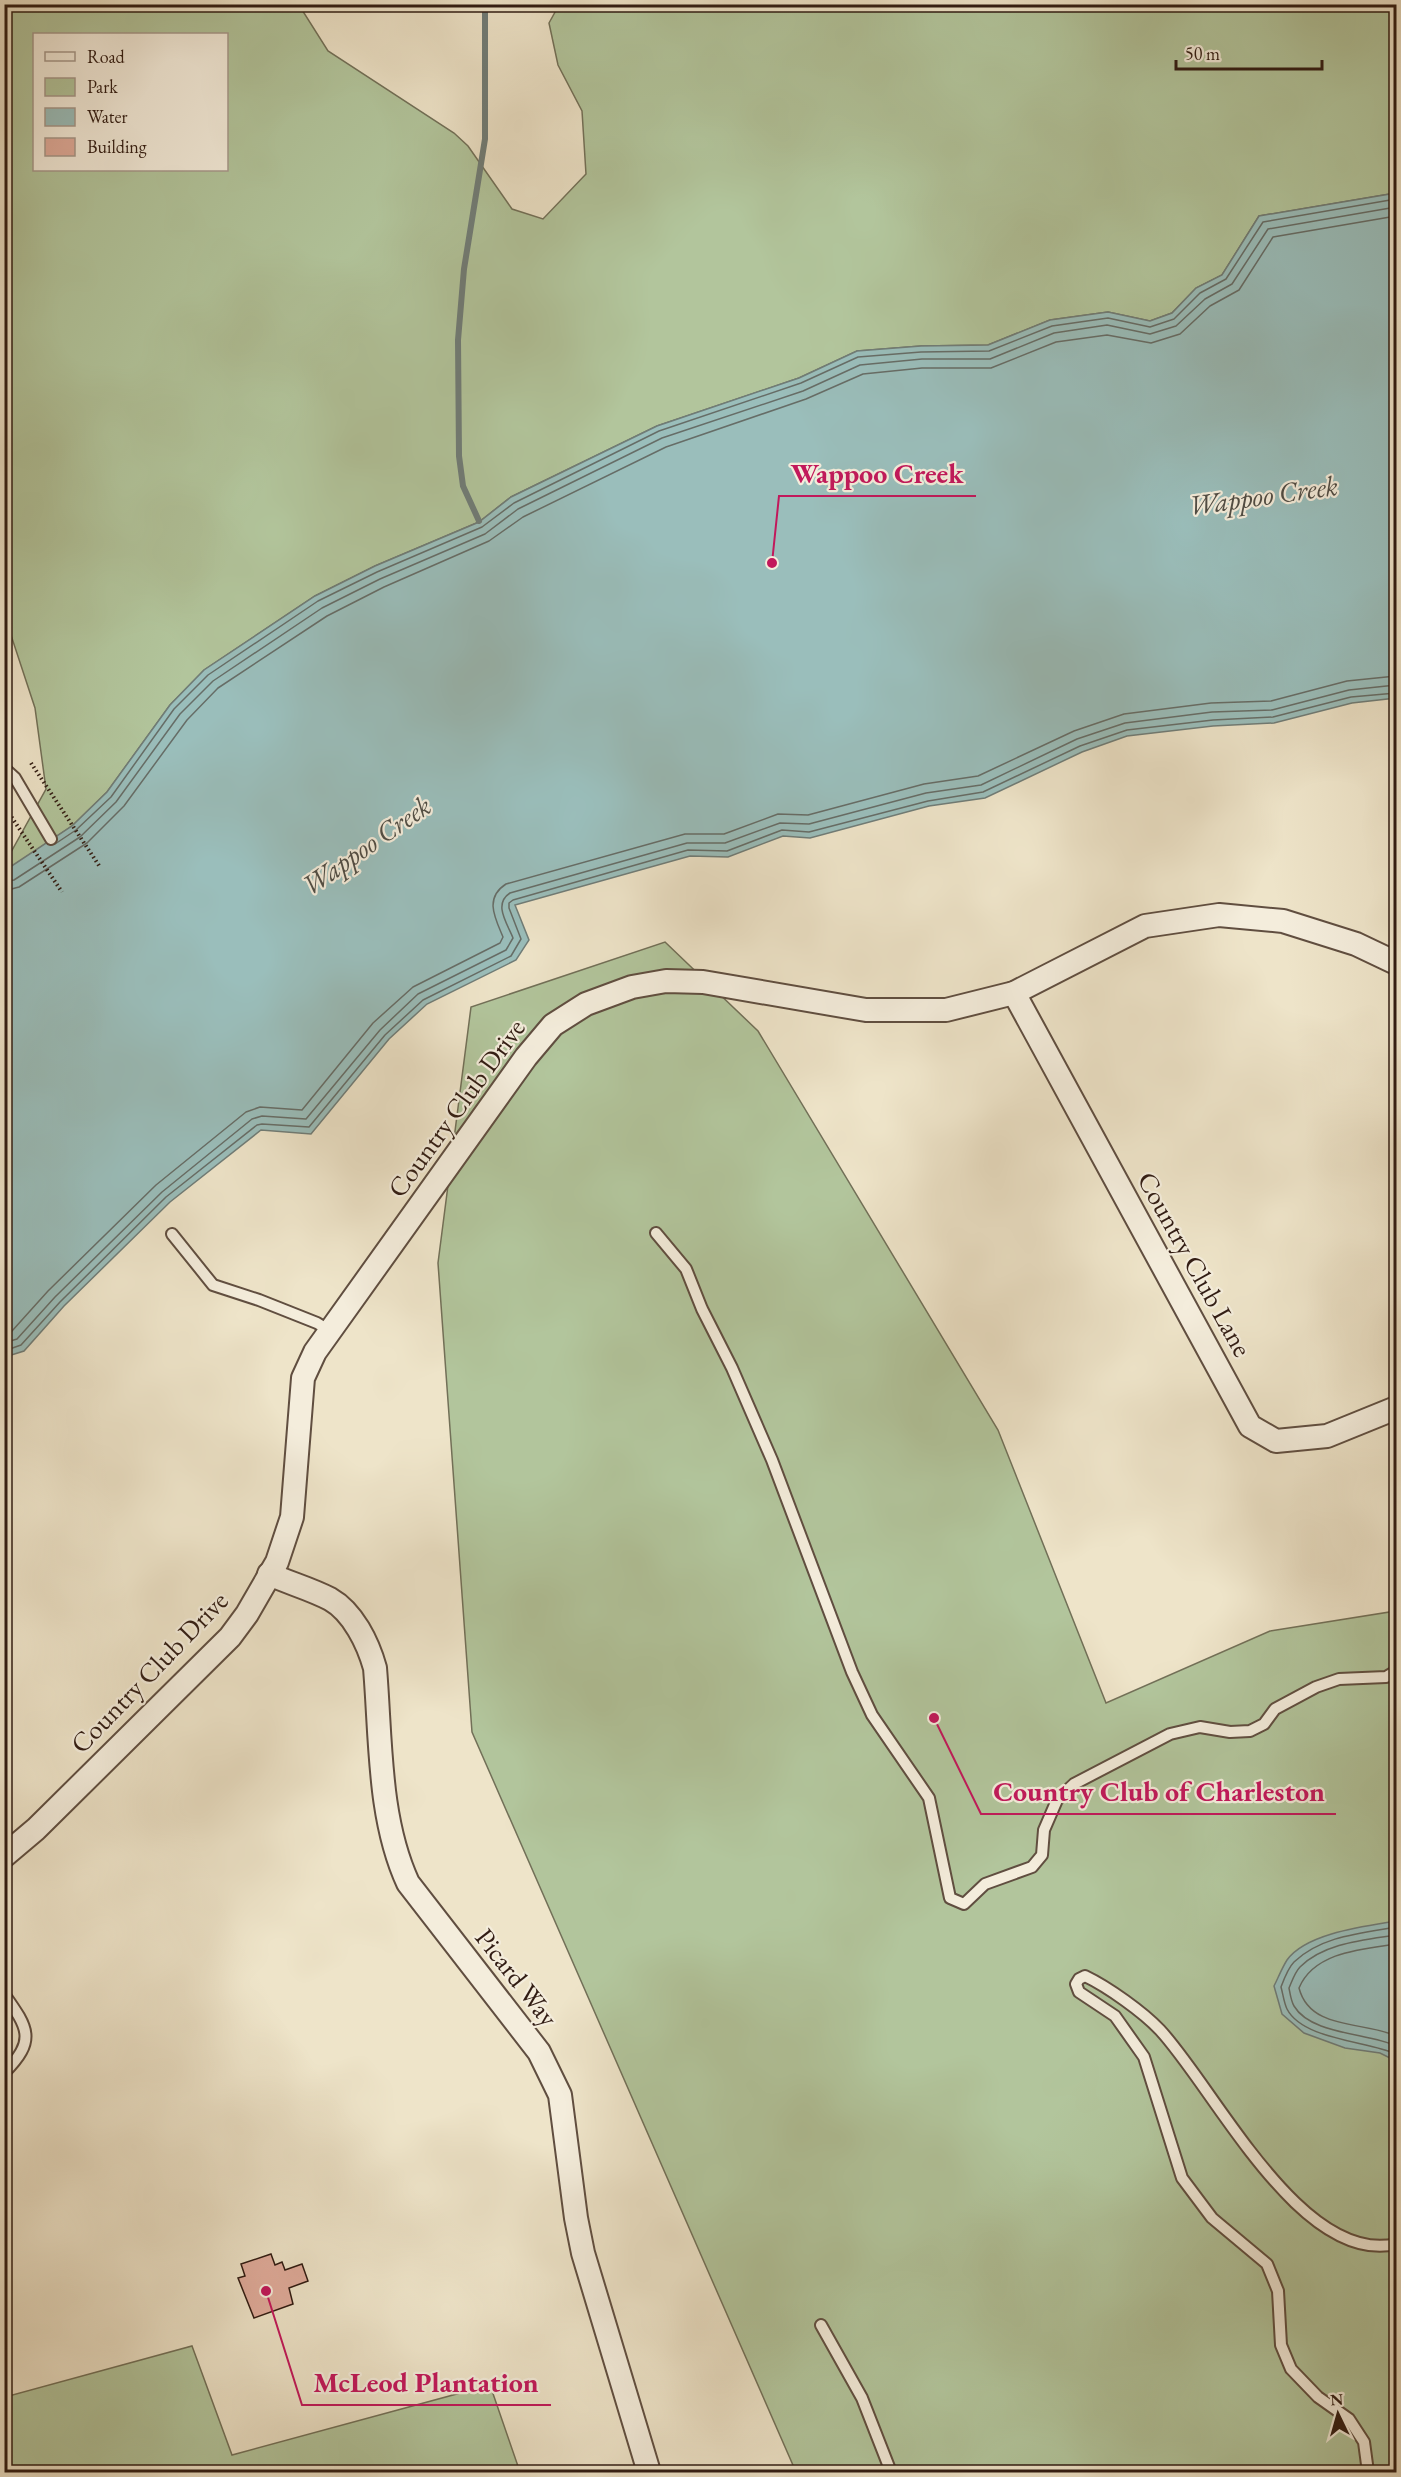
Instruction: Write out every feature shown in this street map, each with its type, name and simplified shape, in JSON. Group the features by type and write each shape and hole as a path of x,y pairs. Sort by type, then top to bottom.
{"street":[{"name":"Country Club Drive","path":"4,1856 36,1829 230,1636 247,1614 277,1562 292,1517 303,1378 315,1352 526,1057 553,1026 586,1004 632,987 666,981 703,982 866,1010 946,1010 1014,993 1145,926 1218,915 1284,921 1356,944 1396,963"},
{"name":"Country Club Lane","path":"1014,993 1250,1426 1276,1441 1327,1436 1396,1407"},
{"name":"Picard Way","path":"269,1574 332,1600 351,1620 368,1645 375,1668 388,1822 397,1858 408,1883 539,2052 560,2095 583,2253 649,2472"}],"lane":[{"path":"4,768 15,778 51,838"},
{"path":"656,1233 686,1269 702,1309 732,1368 772,1460 852,1672 872,1715 930,1798 950,1898 964,1904 985,1884 1032,1867 1042,1855 1044,1830 1057,1800 1074,1784 1170,1734 1200,1727 1230,1732 1250,1731 1264,1724 1275,1709 1316,1687 1339,1678 1386,1677 1396,1671"},
{"path":"172,1234 213,1285 260,1300 317,1323 330,1331"},
{"path":"1368,2472 1364,2442 1349,2419 1318,2397 1291,2369 1281,2345 1278,2291 1267,2264 1212,2218 1182,2178 1144,2057 1115,2016 1079,1992 1076,1984 1079,1979 1086,1976 1101,1984 1158,2028 1182,2057 1232,2127 1290,2199 1326,2228 1356,2243 1384,2247 1396,2244"},
{"path":"4,1994 24,2022 26,2042 19,2058 4,2073"},
{"path":"821,2325 862,2398 891,2472"}],"path":[{"path":"31,764 100,867"},
{"path":"4,806 62,892"}],"green space":[{"path":"5,5 299,5 328,51 454,133 468,146 512,209 543,219 586,174 582,111 558,65 549,23 559,5 1396,5 1396,193 1259,216 1222,275 1196,288 1172,313 1150,321 1108,312 1050,320 988,345 921,346 857,351 799,378 657,426 511,497 479,522 375,566 315,596 204,670 170,705 107,792 72,826 5,871 5,863 46,789 35,708 5,617"},
{"path":"665,942 758,1031 998,1430 1106,1703 1270,1631 1396,1611 1396,2472 796,2472 472,1732 438,1263 471,1007"},
{"path":"192,2346 232,2455 490,2385 520,2472 5,2472 5,2397"}],"water":[{"path":"1396,193 1396,698 1352,703 1274,723 1213,726 1127,736 1082,752 985,798 929,806 810,838 783,836 728,857 690,856 515,905 529,940 516,960 427,1004 389,1039 311,1134 261,1130 170,1202 64,1306 24,1351 5,1357 4,871 72,826 107,792 170,705 204,670 315,596 375,566 479,522 511,497 657,426 799,378 857,351 921,346 988,345 1050,320 1108,312 1150,321 1172,313 1196,288 1222,275 1259,216"},
{"path":"1396,1921 1396,2061 1380,2053 1345,2048 1304,2033 1282,2014 1274,1986 1287,1960 1296,1951 1308,1943 1337,1932"}],"building":[{"path":"271,2254 275,2265 282,2262 285,2270 302,2264 308,2281 289,2288 293,2304 254,2318 238,2278 245,2276 241,2264"}],"waterway":[{"path":"479,521 463,486 459,456 458,340 464,269 485,139 485,4"}],"place":[{"name":"Wappoo Creek","path":"772,563"},
{"name":"Country Club of Charleston","path":"934,1718"},
{"name":"McLeod Plantation","path":"266,2291"}]}
